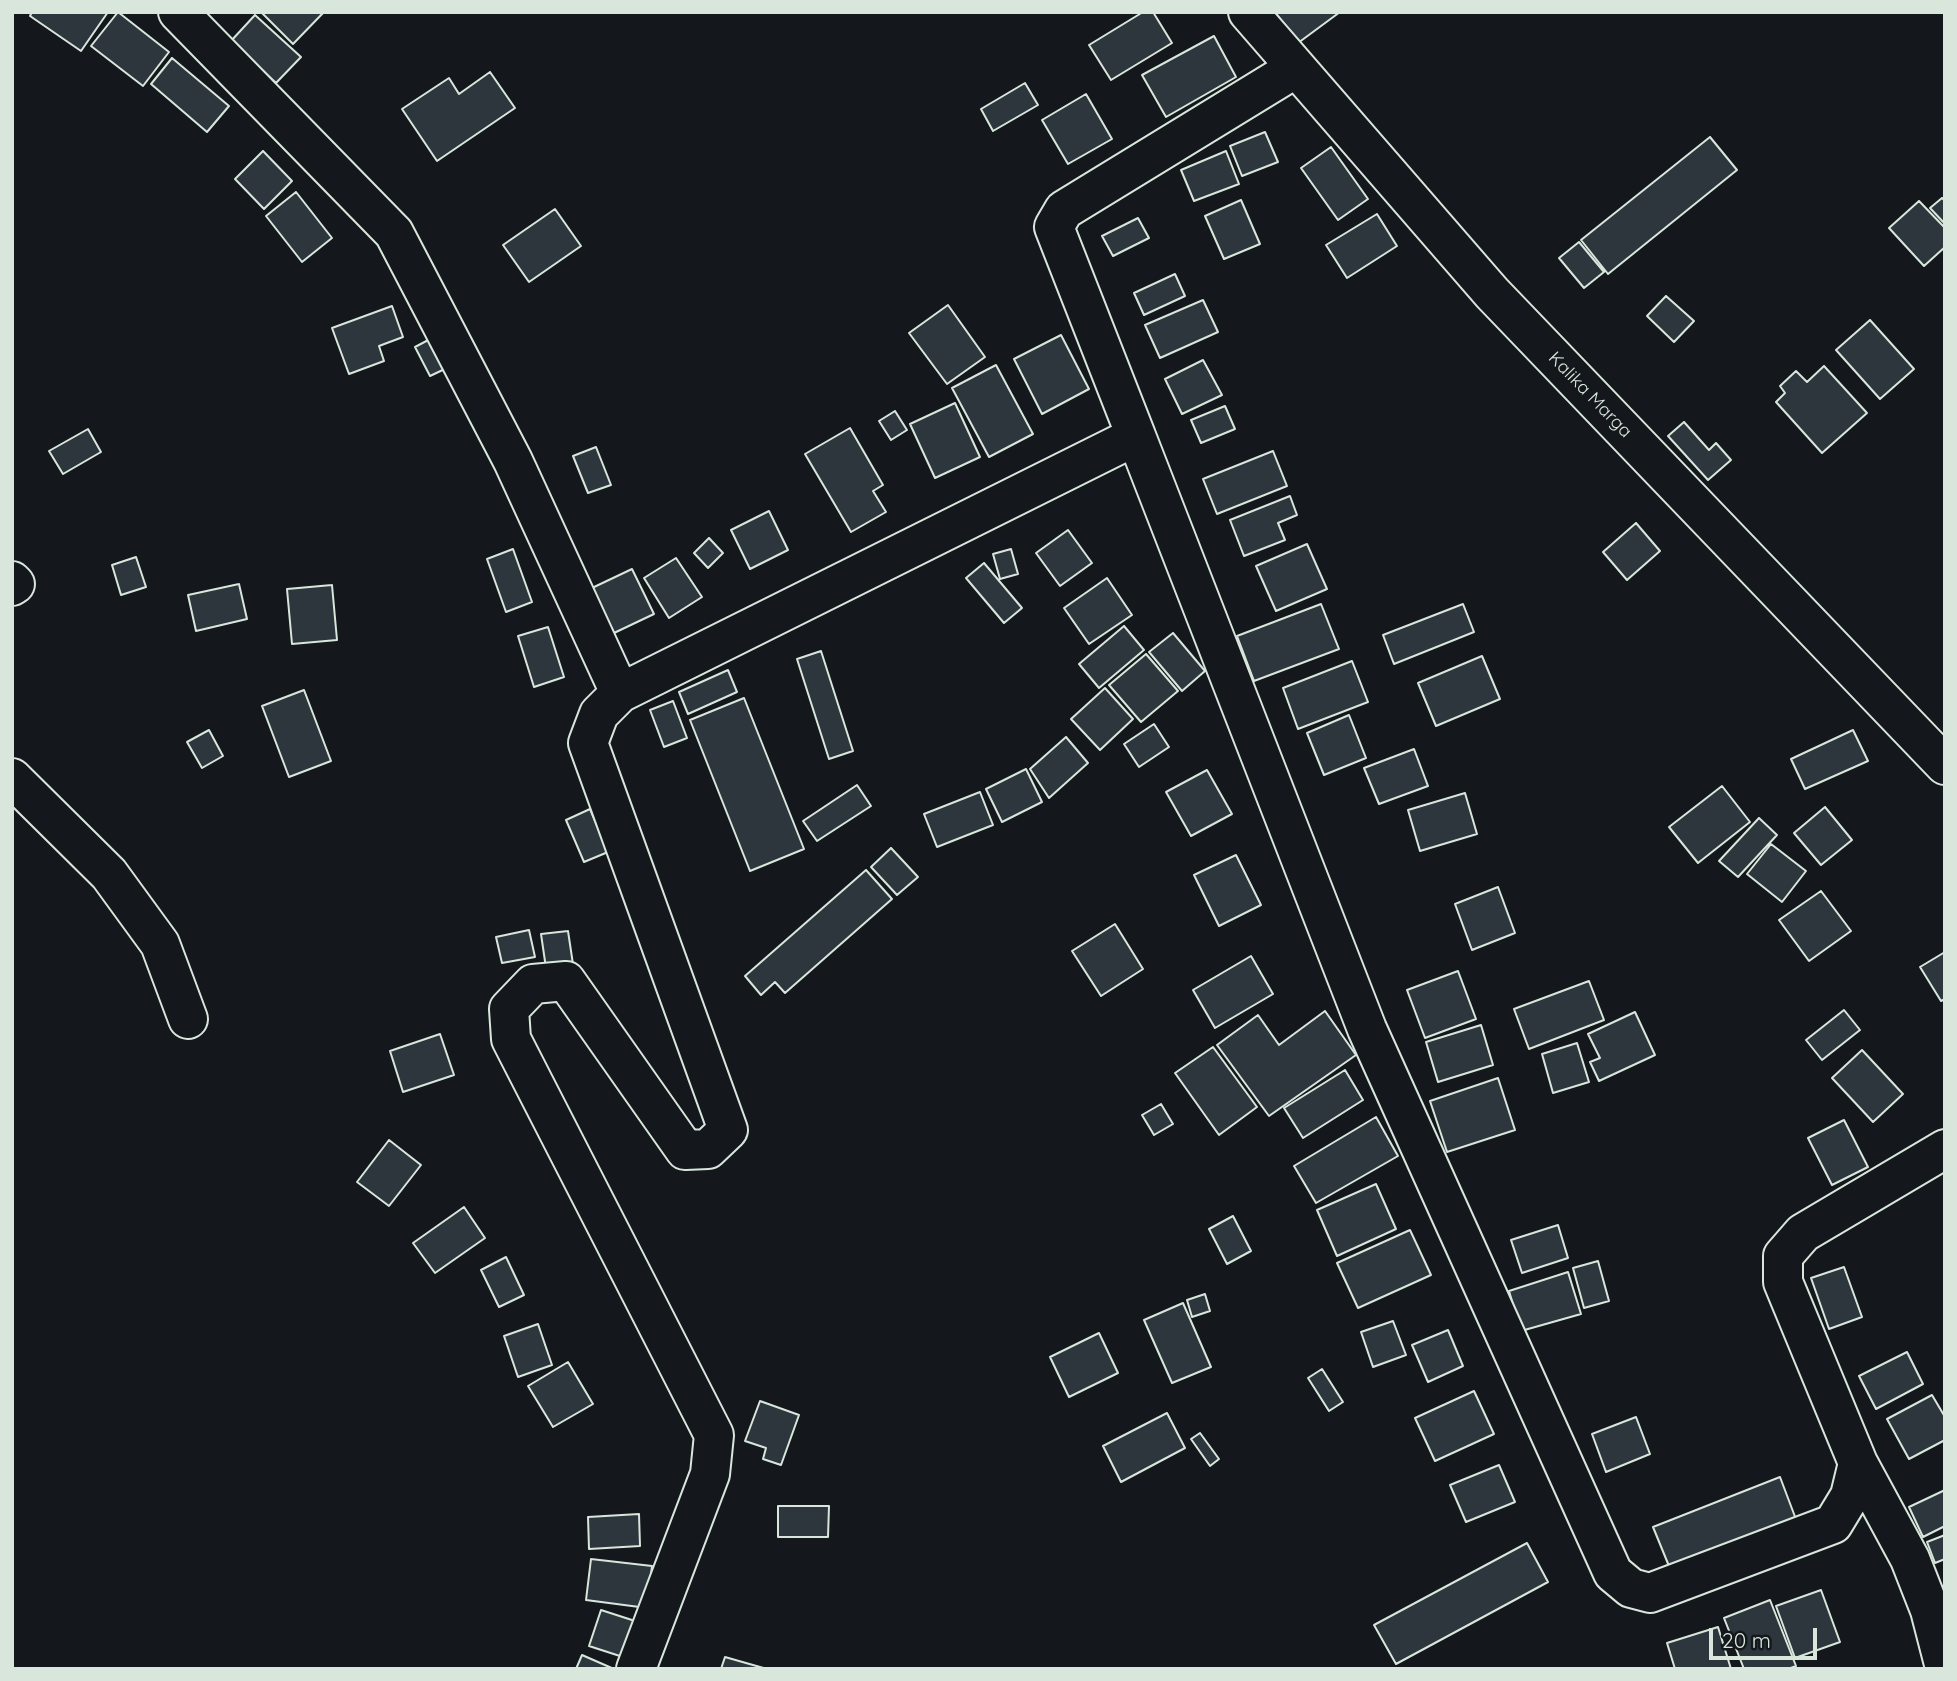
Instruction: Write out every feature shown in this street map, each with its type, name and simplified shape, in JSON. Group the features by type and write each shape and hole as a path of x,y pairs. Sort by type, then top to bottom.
{"street":[{"path":"178,12 394,233 513,461 620,693"},
{"name":"Kalika Marga","path":"1248,12 1492,293 1945,765"},
{"path":"1296,68 1064,209 1054,227 1367,1029 1613,1573 1631,1588 1650,1593 1833,1524 1850,1496 1858,1463"},
{"path":"636,1669 710,1474 714,1435 511,1038 509,1009 533,984 566,981 684,1150 708,1149 728,1130 588,743 598,714 620,693 1136,436"},
{"path":"12,778 109,874 160,944 188,1019"},
{"path":"1945,1149 1803,1233 1783,1256 1783,1282 1858,1463 1910,1559 1930,1610 1945,1668"}],"building":[{"path":"32,12 108,12 81,51 30,16"},
{"path":"118,12 169,52 143,86 91,46"},
{"path":"261,12 324,12 293,44"},
{"path":"1143,12 1153,12 1172,43 1111,80 1089,45"},
{"path":"1275,12 1340,12 1298,43"},
{"path":"255,15 301,57 276,83 231,41"},
{"path":"1214,36 1236,77 1166,117 1142,75"},
{"path":"172,58 229,106 207,132 151,84"},
{"path":"490,72 515,108 437,161 402,109 449,78 459,94"},
{"path":"1025,83 1038,105 993,131 981,109"},
{"path":"1086,94 1112,139 1068,164 1042,120"},
{"path":"1265,132 1278,162 1242,176 1230,146"},
{"path":"1710,137 1737,170 1608,274 1581,240"},
{"path":"1331,147 1368,199 1338,220 1301,168"},
{"path":"263,151 292,181 264,209 235,179"},
{"path":"1226,151 1239,184 1194,201 1181,170"},
{"path":"296,192 332,238 302,262 266,216"},
{"path":"1942,198 1945,201 1945,224 1930,208"},
{"path":"1241,200 1260,244 1224,259 1205,216"},
{"path":"1919,201 1945,228 1945,247 1924,266 1889,228"},
{"path":"555,209 581,246 529,282 503,245"},
{"path":"1377,214 1397,246 1347,278 1326,245"},
{"path":"1138,218 1149,238 1113,256 1102,236"},
{"path":"1579,242 1604,272 1584,288 1559,258"},
{"path":"1175,274 1185,296 1144,315 1134,293"},
{"path":"1666,296 1694,321 1674,342 1647,316"},
{"path":"1203,300 1218,332 1160,358 1145,325"},
{"path":"948,305 985,357 947,384 909,333"},
{"path":"392,306 403,337 379,346 384,361 349,374 332,328"},
{"path":"1870,320 1914,369 1880,399 1836,350"},
{"path":"1061,335 1089,389 1042,414 1014,359"},
{"path":"434,337 449,367 430,376 415,347"},
{"path":"1203,360 1222,395 1182,414 1165,379"},
{"path":"996,365 1033,434 989,457 952,388"},
{"path":"1824,366 1867,413 1822,453 1776,402 1785,393 1780,386 1796,371 1807,382"},
{"path":"955,403 980,457 935,478 910,424"},
{"path":"1225,406 1235,429 1201,443 1191,420"},
{"path":"895,411 907,430 891,440 879,421"},
{"path":"1684,422 1709,450 1716,443 1731,460 1708,480 1668,436"},
{"path":"850,428 883,485 873,491 886,512 851,532 805,454"},
{"path":"88,429 101,452 63,474 49,451"},
{"path":"596,447 611,485 588,493 573,456"},
{"path":"1273,451 1287,486 1217,514 1203,479"},
{"path":"1290,496 1297,515 1278,523 1285,540 1244,556 1230,520"},
{"path":"769,511 788,550 750,569 731,530"},
{"path":"1636,523 1660,551 1627,580 1603,552"},
{"path":"1068,530 1092,563 1060,586 1036,553"},
{"path":"709,538 723,553 708,568 694,553"},
{"path":"1307,544 1327,589 1276,611 1256,566"},
{"path":"513,549 532,602 506,612 487,559"},
{"path":"1011,549 1018,574 1000,579 993,554"},
{"path":"136,557 146,587 121,595 112,565"},
{"path":"676,558 702,597 669,618 644,578"},
{"path":"984,563 1022,608 1004,623 966,578"},
{"path":"632,569 654,614 614,633 592,588"},
{"path":"1107,578 1132,615 1089,644 1064,608"},
{"path":"239,584 247,619 196,631 188,595"},
{"path":"332,585 337,640 292,644 287,589"},
{"path":"1321,604 1339,649 1254,681 1237,636"},
{"path":"1463,604 1474,632 1394,664 1383,635"},
{"path":"1124,626 1144,650 1099,688 1079,664"},
{"path":"548,627 564,677 534,687 518,636"},
{"path":"1173,633 1205,671 1182,691 1149,652"},
{"path":"821,651 853,751 829,759 797,659"},
{"path":"1146,654 1178,691 1141,722 1109,685"},
{"path":"1482,656 1500,699 1436,726 1418,683"},
{"path":"1352,661 1368,702 1298,729 1283,688"},
{"path":"728,670 737,692 688,714 679,692"},
{"path":"1105,688 1133,719 1100,750 1071,719"},
{"path":"304,690 331,761 289,777 262,706"},
{"path":"744,698 804,849 750,871 690,720"},
{"path":"673,701 687,738 664,747 650,710"},
{"path":"1349,715 1366,758 1324,775 1307,733"},
{"path":"1154,724 1169,747 1139,767 1124,744"},
{"path":"209,730 223,756 202,768 187,742"},
{"path":"1853,730 1868,761 1805,789 1791,759"},
{"path":"1066,737 1088,763 1049,798 1030,769"},
{"path":"1414,749 1428,786 1379,804 1364,768"},
{"path":"1026,769 1042,802 1002,822 986,789"},
{"path":"1207,770 1232,814 1191,836 1166,792"},
{"path":"857,785 871,806 817,841 803,821"},
{"path":"1722,786 1750,822 1698,863 1669,827"},
{"path":"980,792 993,825 937,847 924,814"},
{"path":"1465,793 1477,834 1420,851 1408,810"},
{"path":"1825,807 1852,840 1821,865 1794,833"},
{"path":"590,809 608,852 584,862 566,820"},
{"path":"1759,818 1777,835 1738,877 1719,861"},
{"path":"1771,844 1806,871 1782,902 1747,874"},
{"path":"891,848 918,877 897,895 871,867"},
{"path":"1236,855 1261,905 1219,926 1194,875"},
{"path":"866,870 892,899 785,993 775,982 761,995 745,976"},
{"path":"1498,887 1515,933 1472,950 1455,904"},
{"path":"1821,891 1851,931 1809,961 1779,920"},
{"path":"1115,924 1143,969 1101,996 1072,951"},
{"path":"529,930 535,957 502,963 496,937"},
{"path":"568,931 574,971 547,975 541,934"},
{"path":"1945,952 1945,999 1941,1001 1920,967"},
{"path":"1251,956 1273,994 1215,1028 1193,990"},
{"path":"1458,971 1476,1019 1425,1038 1407,990"},
{"path":"1589,981 1604,1020 1529,1049 1514,1009"},
{"path":"1844,1010 1860,1030 1822,1060 1806,1040"},
{"path":"1325,1011 1356,1055 1269,1116 1217,1045 1258,1015 1279,1045"},
{"path":"1635,1012 1655,1055 1599,1081 1590,1062 1600,1058 1588,1034"},
{"path":"1481,1025 1493,1065 1438,1082 1426,1042"},
{"path":"440,1034 454,1075 403,1092 390,1051"},
{"path":"1577,1043 1589,1082 1553,1093 1542,1054"},
{"path":"1213,1047 1257,1107 1219,1135 1175,1073"},
{"path":"1862,1050 1903,1094 1873,1122 1832,1078"},
{"path":"1345,1070 1363,1100 1303,1138 1284,1108"},
{"path":"1498,1078 1515,1130 1447,1152 1430,1101"},
{"path":"1161,1104 1173,1124 1154,1135 1142,1115"},
{"path":"1376,1117 1398,1156 1316,1203 1294,1166"},
{"path":"1844,1120 1868,1167 1832,1185 1808,1138"},
{"path":"389,1140 421,1165 389,1206 357,1182"},
{"path":"1376,1184 1396,1229 1337,1256 1317,1210"},
{"path":"464,1207 485,1238 435,1273 413,1243"},
{"path":"1233,1216 1251,1251 1227,1264 1209,1229"},
{"path":"1558,1225 1568,1258 1522,1273 1511,1240"},
{"path":"1410,1230 1431,1275 1358,1308 1337,1263"},
{"path":"506,1257 524,1295 499,1307 481,1270"},
{"path":"1598,1261 1609,1301 1584,1308 1573,1268"},
{"path":"1844,1267 1862,1317 1829,1329 1811,1278"},
{"path":"1568,1272 1581,1314 1521,1331 1509,1291"},
{"path":"1205,1294 1210,1311 1192,1317 1187,1300"},
{"path":"1183,1303 1211,1367 1172,1383 1144,1320"},
{"path":"1393,1321 1406,1355 1373,1367 1361,1332"},
{"path":"538,1324 552,1365 518,1377 504,1336"},
{"path":"1448,1330 1463,1366 1428,1382 1412,1345"},
{"path":"1099,1333 1118,1373 1069,1397 1050,1357"},
{"path":"1907,1352 1923,1384 1876,1409 1859,1376"},
{"path":"568,1362 593,1404 553,1427 528,1386"},
{"path":"1322,1369 1343,1402 1329,1411 1308,1378"},
{"path":"1474,1391 1494,1434 1435,1461 1415,1418"},
{"path":"1932,1395 1945,1417 1945,1440 1909,1459 1887,1419"},
{"path":"760,1401 799,1415 781,1465 763,1459 766,1448 745,1441"},
{"path":"1167,1413 1185,1448 1121,1482 1103,1446"},
{"path":"1636,1417 1650,1454 1606,1472 1592,1434"},
{"path":"1200,1433 1219,1459 1210,1466 1191,1439"},
{"path":"1499,1465 1515,1502 1466,1522 1450,1485"},
{"path":"1780,1477 1797,1522 1671,1571 1653,1527"},
{"path":"1945,1490 1945,1526 1923,1537 1909,1507"},
{"path":"778,1506 829,1506 828,1537 778,1537"},
{"path":"639,1514 640,1546 589,1549 588,1517"},
{"path":"1945,1535 1945,1559 1935,1563 1927,1542"},
{"path":"1527,1543 1548,1582 1396,1664 1374,1625"},
{"path":"591,1559 652,1566 647,1608 586,1600"},
{"path":"1821,1590 1840,1642 1795,1658 1776,1606"},
{"path":"1770,1600 1796,1666 1788,1669 1744,1669 1724,1618"},
{"path":"601,1610 635,1621 623,1657 589,1646"},
{"path":"1718,1627 1731,1669 1675,1669 1667,1643"},
{"path":"582,1655 614,1669 576,1669"},
{"path":"725,1657 767,1669 721,1669"}]}
